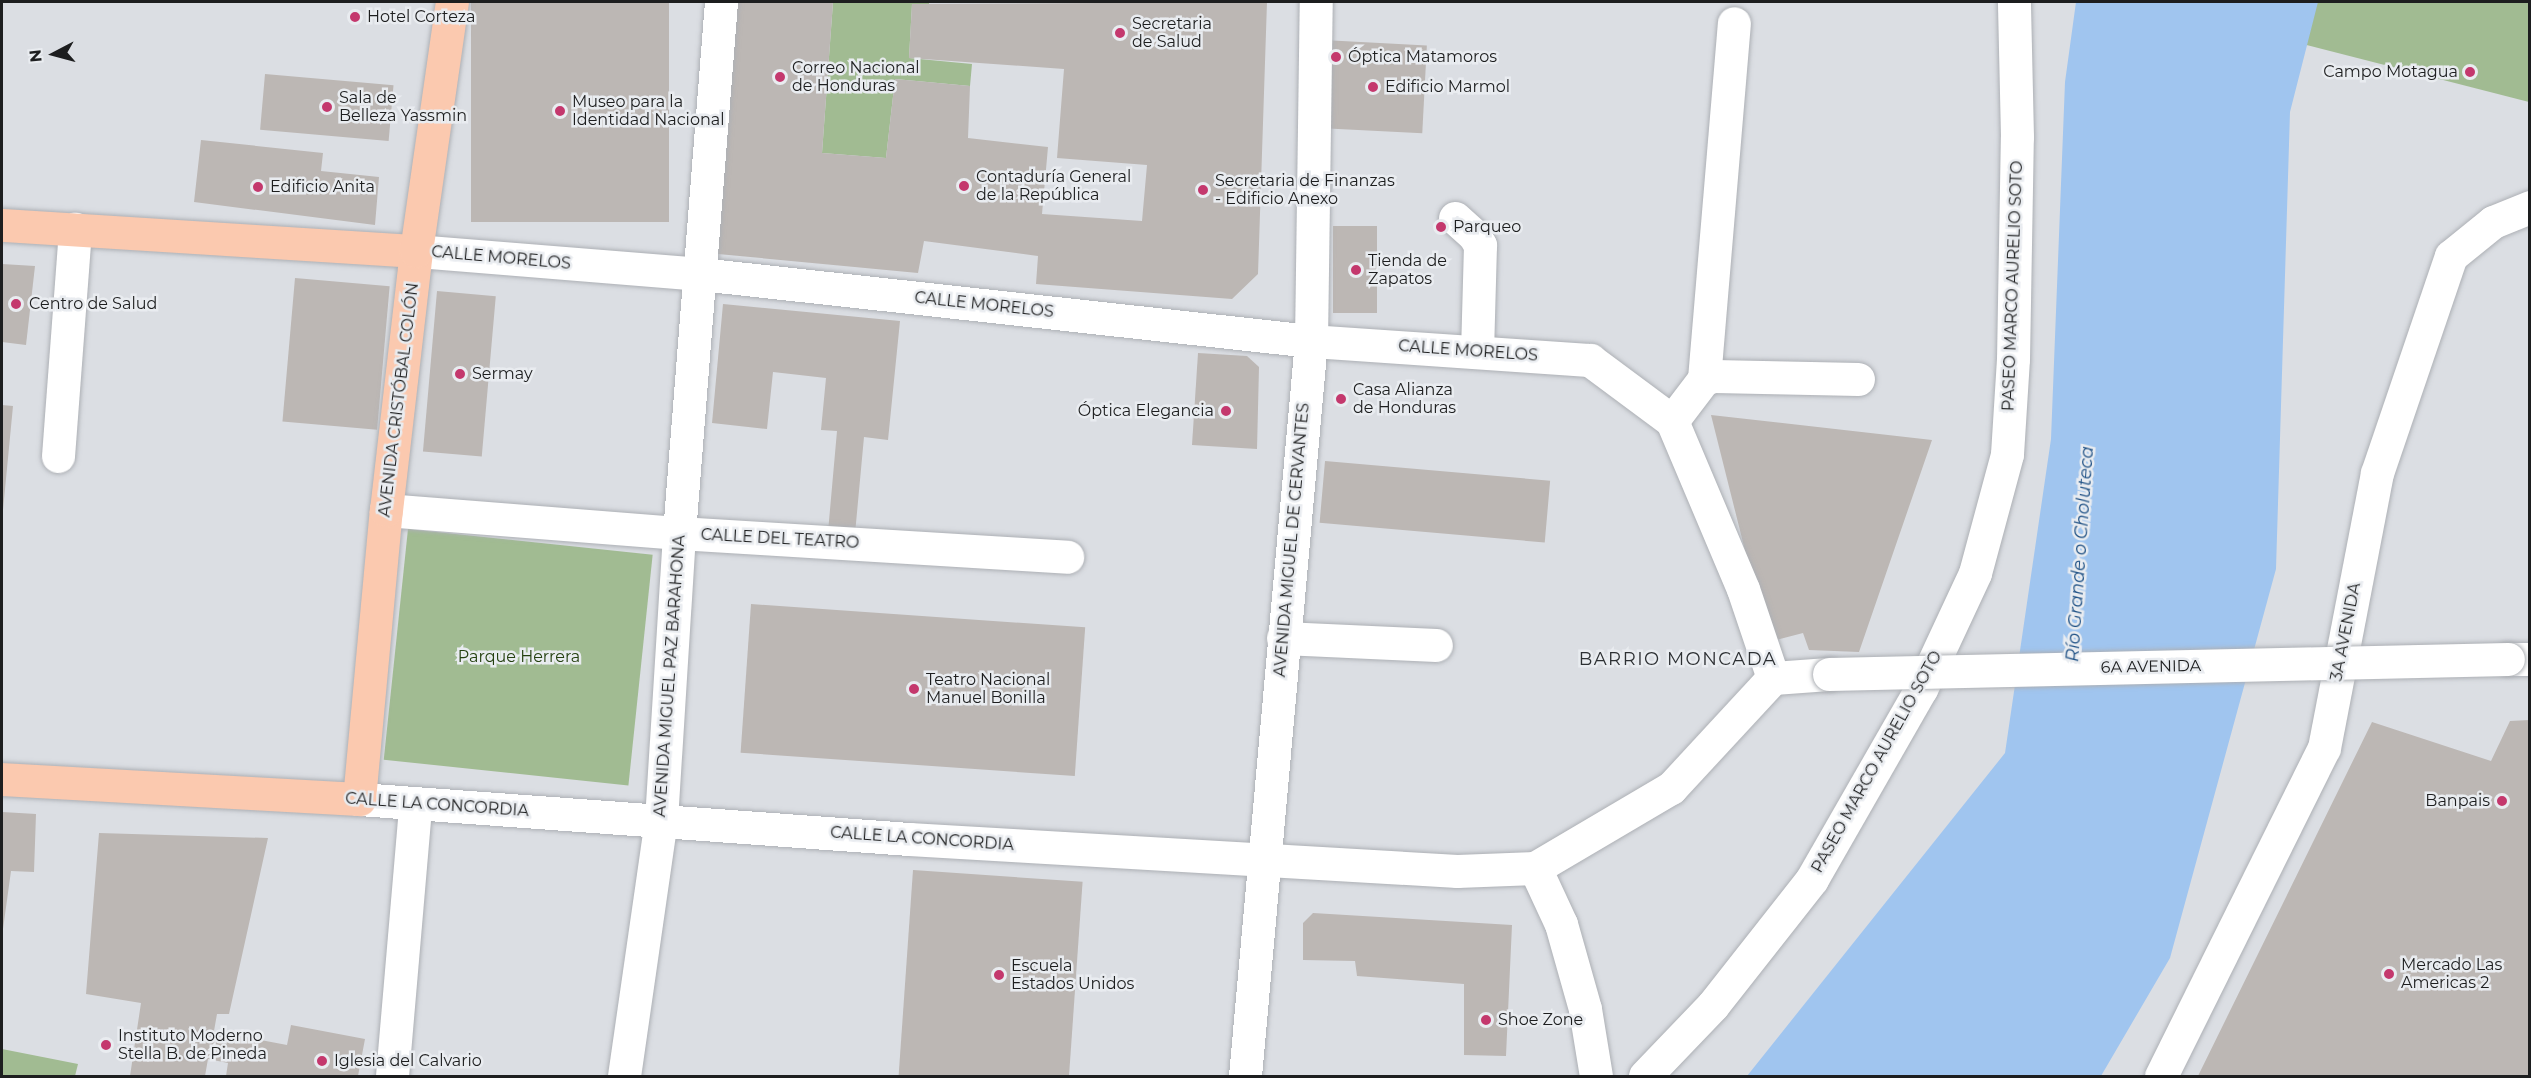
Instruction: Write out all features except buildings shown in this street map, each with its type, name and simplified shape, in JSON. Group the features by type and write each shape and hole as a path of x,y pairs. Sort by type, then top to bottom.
{"main road":[{"name":"AVENIDA CRISTÓBAL COLÓN","path":"359,799 386,510 416,251 452,2"},
{"name":"CALLE MORELOS","path":"2,225 416,251"},
{"name":"CALLE LA CONCORDIA","path":"2,779 359,799"}],"street":[{"name":"AVENIDA MIGUEL PAZ BARAHONA","path":"624,1077 661,820 679,533 721,2"},
{"name":"AVENIDA MIGUEL DE CERVANTES","path":"1245,1077 1262,859 1311,341 1316,2"},
{"name":"PASEO MARCO AURELIO SOTO","path":"1645,1077 1713,1005 1812,879 1921,689 1975,573 2007,454 2013,359 2017,137 2014,2"},
{"path":"1704,380 1734,23"},
{"name":"3A AVENIDA","path":"2161,1077 2324,748 2377,473 2451,256 2493,222 2529,207"},
{"path":"1455,218 1474,235 1480,245 1477,351"},
{"path":"57,456 75,229"},
{"name":"CALLE MORELOS","path":"416,251 700,274 1311,341 1590,360 1672,421"},
{"path":"1773,678 1743,589 1672,421 1704,380 1714,376 1858,379"},
{"name":"CALLE DEL TEATRO","path":"386,510 679,533 1067,557"},
{"path":"1283,638 1436,645"},
{"name":"6A AVENIDA","path":"1773,678 1829,674 2519,659"},
{"name":"CALLE LA CONCORDIA","path":"359,799 415,805 661,820 909,840 1457,871 1535,868 1671,788 1773,678"},
{"path":"392,1077 415,805"},
{"path":"1535,868 1561,924 1585,1009 1596,1077"}],"green space":[{"path":"833,2 929,2 929,5 912,4 909,58 972,64 970,86 895,79 886,158 822,153"},
{"name":"Campo Motagua","path":"2301,2 2529,2 2529,102 2291,41"},
{"name":"Parque Herrera","path":"408,529 653,555 628,785 384,760"},
{"path":"2,1049 78,1064 75,1076 2,1076"}],"water":[{"name":"Río Grande o Choluteca","path":"2076,2 2318,2 2290,112 2276,569 2170,958 2101,1076 1747,1076 2005,753 2051,439 2065,82"}],"place":[{"name":"Hotel Corteza","path":"355,17"},
{"name":"Secretaria de Salud","path":"1120,33"},
{"name":"Óptica Matamoros","path":"1336,57"},
{"name":"Campo Motagua","path":"2470,72"},
{"name":"Correo Nacional de Honduras","path":"780,77"},
{"name":"Edificio Marmol","path":"1373,87"},
{"name":"Sala de Belleza Yassmin","path":"327,107"},
{"name":"Museo para la Identidad Nacional","path":"560,111"},
{"name":"Contaduría General de la República","path":"964,186"},
{"name":"Edificio Anita","path":"258,187"},
{"name":"Secretaria de Finanzas - Edificio Anexo","path":"1203,190"},
{"name":"Parqueo","path":"1441,227"},
{"name":"Tienda de Zapatos","path":"1356,270"},
{"name":"Centro de Salud","path":"16,304"},
{"name":"Sermay","path":"460,374"},
{"name":"Casa Alianza de Honduras","path":"1341,399"},
{"name":"Óptica Elegancia","path":"1226,411"},
{"name":"Teatro Nacional Manuel Bonilla","path":"914,689"},
{"name":"Banpais","path":"2502,801"},
{"name":"Mercado Las Americas 2","path":"2389,974"},
{"name":"Escuela Estados Unidos","path":"999,975"},
{"name":"Shoe Zone","path":"1486,1020"},
{"name":"Instituto Moderno Stella B. de Pineda","path":"106,1045"},
{"name":"Iglesia del Calvario","path":"322,1061"}],"district":[{"name":"BARRIO MONCADA","path":"1678,659"}]}
